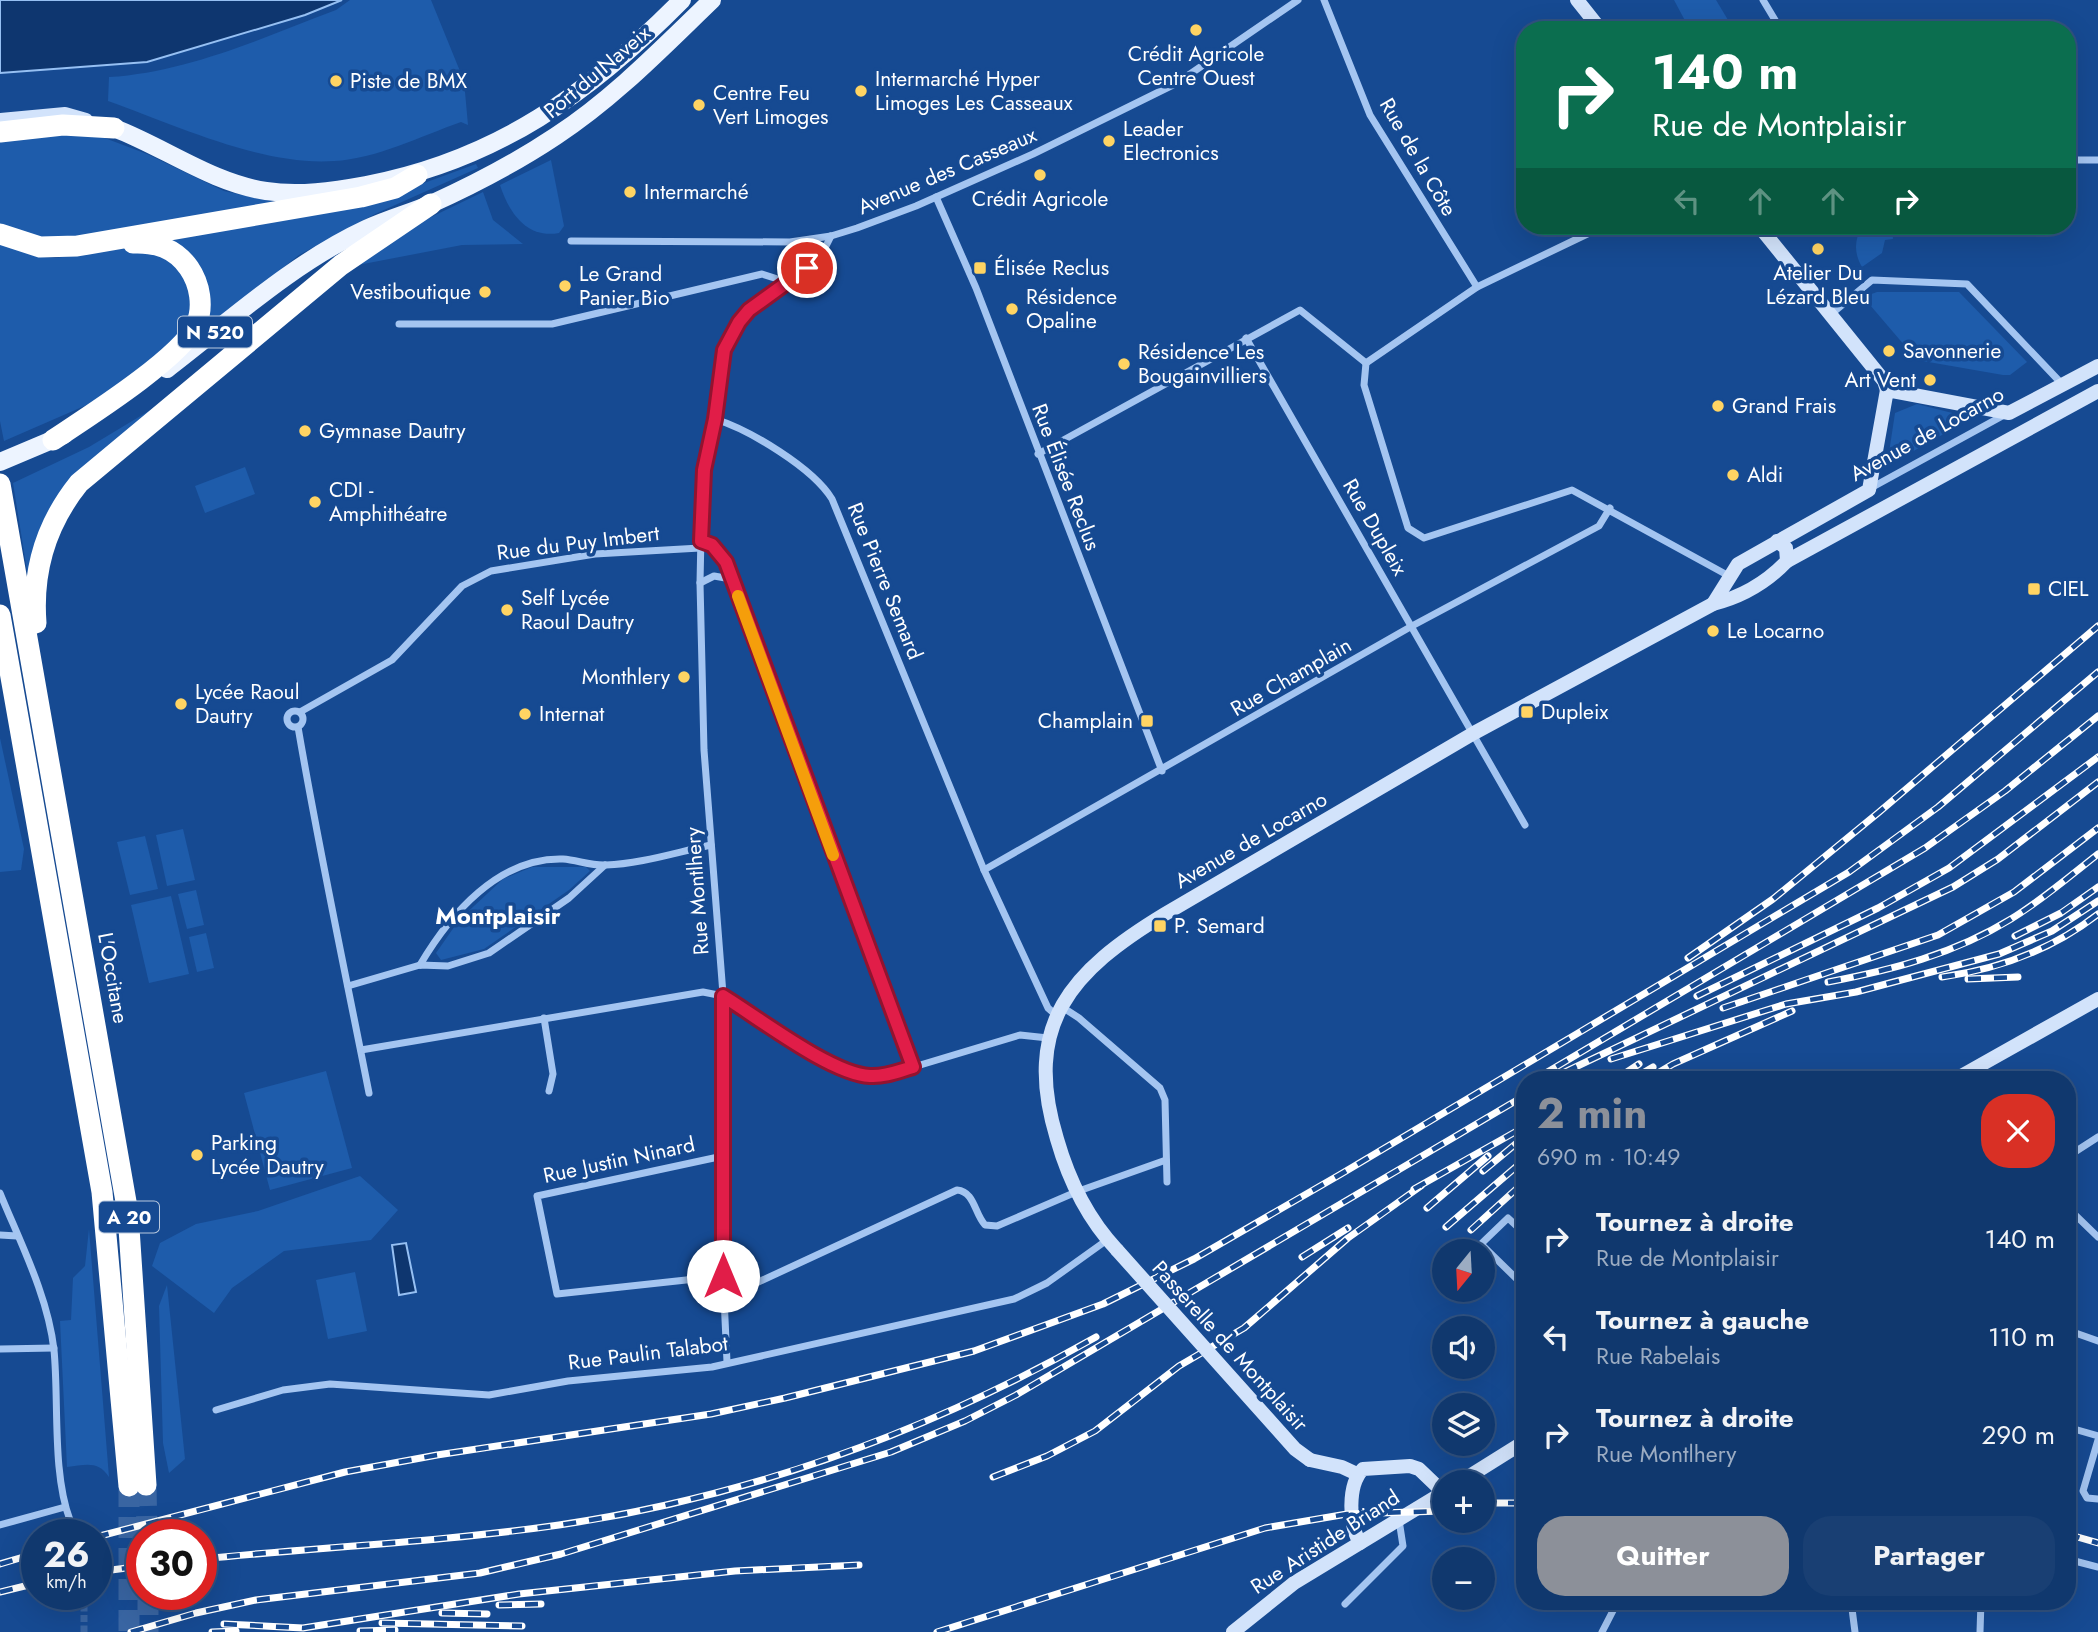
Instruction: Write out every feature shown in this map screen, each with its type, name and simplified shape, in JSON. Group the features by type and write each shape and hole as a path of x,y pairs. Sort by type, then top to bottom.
{"highway":[{"path":"0,132 63,125 114,128"},
{"path":"0,234 23,244 48,248 100,242 361,197 395,188 417,175"},
{"path":"45,737 35,588 46,538 71,493 155,417 341,265 431,204"},
{"path":"53,440 116,397 175,351 196,325 199,313 197,282 187,265 174,253 157,244 100,242"},
{"name":"L'Occitane","path":"0,486 128,1213 136,1296 138,1485 102,1192 0,615"},
{"path":"0,699 35,816"}],"main road":[{"name":"Port du Naveix","path":"114,128 212,173 265,191 315,192 417,175 495,143 584,88 633,47 682,0"},
{"name":"Port du Naveix","path":"431,204 502,168 593,110 712,0"},
{"name":"N 520","path":"0,462 100,417 146,386 271,288 321,254 366,229 431,204"}],"street":[{"name":"Avenue des Casseaux","path":"571,241 790,242 831,236 936,197 1033,154 1177,83 1298,0"},
{"name":"Rue de la Côte","path":"1324,0 1370,115 1477,288"},
{"path":"1577,0 1594,21"},
{"path":"1763,0 1776,21"},
{"path":"0,120 65,114 114,128"},
{"path":"2076,160 2098,160"},
{"name":"Rue Élisée Reclus","path":"936,197 964,257 1162,771"},
{"path":"1366,363 1477,288 1586,235"},
{"path":"1766,235 1884,382 1887,390 1869,490"},
{"path":"715,419 724,350 739,322 823,252 831,236"},
{"path":"399,324 552,324 762,274 787,282"},
{"path":"1830,315 1872,280 1967,284 2062,384"},
{"path":"1038,454 1300,310 1366,363"},
{"name":"Rue Dupleix","path":"1247,338 1525,825"},
{"path":"1366,363 1364,385 1408,528 1423,538 1572,490 1610,508 1729,576 1743,592"},
{"name":"Avenue de Locarno","path":"1729,576 1738,564 1777,541 2098,366"},
{"path":"1887,390 2009,413"},
{"name":"Avenue de Locarno","path":"1112,1245 1076,1192 1064,1164 1045,1093 1044,1068 1048,1038 1059,1011 1072,990 1118,943 1474,733 1713,604 1737,598 1773,576 1787,561 2098,391"},
{"name":"Rue Montlhery","path":"715,419 702,488 700,583 704,750 723,996 723,1276 727,1362"},
{"name":"Rue Pierre Semard","path":"715,419 762,442 819,482 832,499 984,870 1048,1008 1059,1011"},
{"name":"Rue Champlain","path":"984,870 1162,771 1412,626 1599,526 1610,508"},
{"path":"1777,541 1786,548 1787,561"},
{"path":"700,544 721,553 913,1067"},
{"name":"Rue du Puy Imbert","path":"300,712 392,660 462,586 491,571 596,554 700,544"},
{"path":"700,583 714,576 731,579"},
{"path":"1713,604 1729,576"},
{"path":"298,727 290,725 287,716 292,711 300,712 303,719 298,727 369,1093"},
{"path":"420,965 434,940 483,888 502,873 526,864 562,859 605,865 711,845"},
{"path":"348,986 420,965 448,966 489,953 569,898 605,865"},
{"path":"361,1050 703,992 723,996 834,1065 857,1075 887,1075 1020,1035 1048,1038"},
{"path":"1970,1071 2098,999"},
{"path":"1059,1011 1079,1017 1160,1088 1165,1100 1167,1182"},
{"path":"544,1018 553,1074 549,1091"},
{"path":"2076,1151 2098,1137"},
{"name":"Rue Justin Ninard","path":"723,1156 537,1196 557,1294 723,1276"},
{"path":"724,1298 957,1191 965,1191 981,1220 991,1227 1076,1192 1166,1160"},
{"path":"0,1192 48,1316 54,1348 65,1507 70,1519"},
{"path":"2076,1216 2098,1237"},
{"path":"1516,1226 1508,1218 1481,1244 1516,1278"},
{"path":"0,1235 17,1236"},
{"name":"Rue Paulin Talabot","path":"216,1410 284,1390 330,1384 489,1395 568,1381 712,1367 1014,1299 1112,1245"},
{"name":"Passerelle de Montplaisir","path":"1112,1245 1295,1449 1310,1460 1342,1467 1357,1475"},
{"path":"2076,1333 2098,1340"},
{"path":"0,1349 54,1348"},
{"path":"2076,1430 2098,1438 2083,1491 2087,1498 2098,1499"},
{"path":"1479,1470 1516,1447"},
{"path":"1360,1544 1353,1532 1353,1487 1357,1475 1370,1466 1410,1466 1432,1480"},
{"name":"Rue Aristide Briand","path":"1233,1632 1294,1583 1432,1499"},
{"path":"0,1525 65,1507"},
{"path":"1345,1604 1403,1546 1399,1519"},
{"path":"2076,1561 2098,1567"},
{"path":"1602,1632 1613,1610"},
{"path":"1851,1610 1855,1632"},
{"path":"1980,1632 1981,1610"}],"shaded area":[{"path":"0,0 342,0 305,15 147,62 0,73"},
{"path":"350,0 431,0 464,81 468,125 461,122 366,156 334,161 306,161 248,151 108,101 109,77 138,74 196,61 336,10"},
{"path":"1674,0 1716,0 1729,21 1685,21"},
{"path":"40,131 102,137 147,154 224,191 274,202 87,237 43,239 0,224 0,140"},
{"path":"551,160 564,226 559,233 548,234 529,228 521,222 514,214 500,185"},
{"path":"476,164 478,168 375,214 299,255 207,328 208,298 204,274 191,255 166,237 405,190"},
{"path":"483,192 493,220 523,244 462,245 358,265 425,220"},
{"path":"1893,235 1893,239 1885,240 1882,253 1862,267 1857,257 1857,237"},
{"path":"0,241 34,256 55,258 135,247 178,262 195,308 172,346 89,404 4,441 0,421"},
{"path":"1877,292 1959,292 2027,362 2010,375 2003,375 1917,360 1870,305 1866,296"},
{"path":"1917,404 1972,418 1887,466 1895,413"},
{"path":"157,406 90,466 28,577 13,483 89,447"},
{"path":"245,467 255,494 205,513 195,486"},
{"path":"0,738 24,849 21,870 0,872"},
{"path":"183,829 195,880 167,886 156,835"},
{"path":"145,836 158,889 130,895 117,842"},
{"path":"532,867 586,867 590,871 569,890 484,949 441,960 436,953 459,920 503,879"},
{"path":"196,890 204,925 187,929 178,894"},
{"path":"171,896 189,974 149,983 131,905"},
{"path":"206,933 214,968 197,972 189,937"},
{"path":"326,1071 352,1168 270,1190 244,1093"},
{"path":"360,1176 398,1210 371,1240 284,1251 232,1288 214,1313 152,1266 160,1243 196,1224 258,1211"},
{"path":"89,1229 109,1477 96,1466 67,1467 60,1321 71,1320 73,1278 85,1266"},
{"path":"406,1243 416,1292 399,1295 392,1245"},
{"path":"355,1272 367,1331 328,1339 316,1280"},
{"path":"167,1285 185,1459 169,1473 163,1443 159,1306"}],"tunnel":[{"path":"146,1485 147,1519"},
{"path":"129,1486 129,1632"},
{"path":"84,1610 84,1632"},
{"path":"148,1610 148,1632"}],"railway":[{"path":"1688,958 1773,899 2098,626"},
{"path":"112,1533 345,1472 437,1455 711,1414 785,1398 974,1351 1103,1304 1194,1259 1341,1174 1849,872 1938,807 2098,672"},
{"path":"1549,1071 1925,848 2005,791 2098,716"},
{"path":"1697,996 1878,908 1949,868 2098,757"},
{"path":"1567,1071 1953,887 1998,859 2098,782"},
{"path":"1723,1008 1938,935 2014,892 2098,828"},
{"path":"1828,982 1899,966 1967,942 2022,912 2098,854"},
{"path":"2015,936 2061,913 2098,887"},
{"path":"1611,1059 1786,1004 1856,992 1999,954 2052,931 2098,901"},
{"path":"1942,977 1984,969 2024,956 2063,937 2098,914"},
{"path":"1968,979 2018,977"},
{"path":"1661,1071 1792,1011"},
{"path":"1628,1071 1639,1064"},
{"path":"1646,1071 1653,1067"},
{"path":"131,1632 196,1613 256,1600 480,1573 561,1554 891,1452 965,1421 1016,1395 1516,1101"},
{"path":"1414,1189 1516,1132"},
{"path":"1483,1171 1516,1144"},
{"path":"1427,1208 1488,1156"},
{"path":"1446,1227 1516,1167"},
{"path":"993,1477 1047,1456 1095,1431 1179,1366 1244,1328 1348,1238 1421,1186"},
{"path":"1471,1230 1516,1189"},
{"path":"1302,1257 1348,1228"},
{"path":"217,1558 514,1531 630,1513 699,1497 836,1456 903,1430 969,1402 1096,1337"},
{"path":"1495,1503 1516,1503"},
{"path":"937,1632 1265,1528 1347,1514 1432,1511"},
{"path":"2076,1537 2098,1543"},
{"path":"0,1564 21,1558"},
{"path":"224,1624 303,1628 519,1594 735,1571 859,1565"},
{"path":"112,1570 126,1568"},
{"path":"0,1592 21,1587"},
{"path":"499,1605 541,1604"},
{"path":"442,1613 487,1614"},
{"path":"382,1623 522,1626"},
{"path":"360,1631 395,1630"},
{"path":"212,1632 236,1631"}],"slow traffic":[{"path":"738,596 833,855"}],"place":[{"name":"Crédit Agricole Centre Ouest","path":"1196,30"},
{"name":"Piste de BMX","path":"336,81"},
{"name":"Intermarché Hyper Limoges Les Casseaux","path":"861,91"},
{"name":"Centre Feu Vert Limoges","path":"699,105"},
{"name":"Leader Electronics","path":"1109,141"},
{"name":"Crédit Agricole","path":"1040,175"},
{"name":"Intermarché","path":"630,192"},
{"name":"Atelier Du Lézard Bleu","path":"1818,249"},
{"name":"Élisée Reclus","path":"980,268"},
{"name":"Le Grand Panier Bio","path":"565,286"},
{"name":"Vestiboutique","path":"485,292"},
{"name":"Résidence Opaline","path":"1012,309"},
{"name":"Savonnerie","path":"1889,351"},
{"name":"Résidence Les Bougainvilliers","path":"1124,364"},
{"name":"Art Vent","path":"1930,380"},
{"name":"Grand Frais","path":"1718,406"},
{"name":"Gymnase Dautry","path":"305,431"},
{"name":"Aldi","path":"1733,475"},
{"name":"CDI - Amphithéatre","path":"315,502"},
{"name":"CIEL","path":"2034,589"},
{"name":"Self Lycée Raoul Dautry","path":"507,610"},
{"name":"Le Locarno","path":"1713,631"},
{"name":"Monthlery","path":"684,677"},
{"name":"Lycée Raoul Dautry","path":"181,704"},
{"name":"Dupleix","path":"1527,712"},
{"name":"Internat","path":"525,714"},
{"name":"Champlain","path":"1147,721"},
{"name":"P. Semard","path":"1160,926"},
{"name":"Parking Lycée Dautry","path":"197,1155"}],"district":[{"name":"Montplaisir","path":"498,916"}],"route":[{"path":"723,1276 723,996 834,1065 857,1075 873,1077 913,1067 726,562 712,545 701,541 704,470 715,419 724,350 739,322 749,310 807,268"}]}
